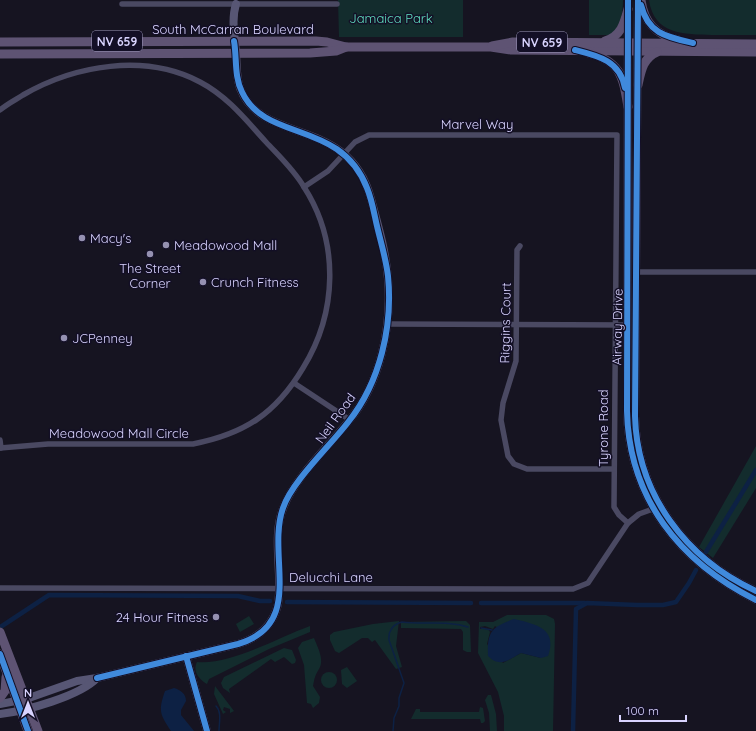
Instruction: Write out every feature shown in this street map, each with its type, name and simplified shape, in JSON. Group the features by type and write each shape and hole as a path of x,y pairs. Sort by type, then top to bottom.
{"main road":[{"path":"639,0 645,17 651,27 668,37 693,43"},
{"name":"Airway Drive","path":"639,0 636,428 643,465 658,501 685,541 716,568 756,591"},
{"name":"Neil Road","path":"0,704 22,700 77,681 97,678 238,644 257,636 267,627 275,615 278,604 280,523 285,502 296,485 350,420 366,394 378,365 387,324 389,300 387,268 370,198 361,175 344,154 323,140 273,122 257,112 246,99 240,87 236,71 238,14 235,2"},
{"path":"600,42 612,39 618,35 624,23 628,5"},
{"name":"Airway Drive","path":"628,5 628,430 639,478 653,508 670,534 693,559 721,581 756,600"},
{"name":"South McCarran Boulevard","path":"0,42 328,42 346,47 491,47 511,50 575,50 628,46"},
{"name":"South McCarran Boulevard","path":"491,47 513,42 600,42 659,51 756,52"},
{"name":"South McCarran Boulevard","path":"638,47 693,43 756,44"},
{"name":"South McCarran Boulevard","path":"0,54 328,52 346,47"},
{"path":"575,50 599,57 614,66 623,80 628,107"},
{"path":"638,85 645,60 659,51"},
{"path":"636,272 633,288 632,320 628,325 632,330 633,362 636,378"},
{"path":"653,508 659,511 674,533 685,541"},
{"path":"0,632 22,700 38,731"},
{"path":"0,654 5,668 22,700"},
{"path":"186,656 207,731"},
{"path":"0,698 5,691 6,686 5,668"},
{"name":"Neil Road","path":"0,714 26,710 88,686 97,678"},
{"path":"26,710 28,731"}],"street":[{"path":"122,4 152,2 302,2 337,4"},
{"name":"Meadowood Mall Circle","path":"0,110 38,86 77,72 115,66 165,70 199,81 220,95 238,111 290,167 304,187 317,212 326,237 330,264 328,306 321,332 310,358 280,401 264,415 226,435 206,442 182,445 48,444 1,448 0,440"},
{"name":"Marvel Way","path":"304,187 328,171 355,142 369,135 617,135"},
{"name":"Tyrone Road","path":"617,135 614,507 619,515 628,523"},
{"name":"Riggins Court","path":"520,246 517,250 517,324 515,370 503,403 501,420 503,436 511,461 517,467 527,469 614,469"},
{"path":"636,272 756,272"},
{"path":"387,324 628,325"},
{"path":"294,383 350,420"},
{"path":"628,523 639,514 653,508"},
{"name":"Delucchi Lane","path":"0,588 573,588 588,583 628,523"}],"green space":[{"name":"Jamaica Park","path":"338,0 463,0 463,37 339,37"},
{"path":"589,0 623,0 623,9 619,24 610,35 589,35"},
{"path":"649,0 756,0 756,35 701,35 681,33 664,26 657,20 652,12"},
{"path":"756,446 756,488 713,558 699,547"},
{"path":"507,615 546,615 554,619 553,731 504,731 504,716 498,692 478,653 479,622 493,622","holes":["485,626 493,629 495,626 541,658 521,653 503,663 487,644 490,632 488,629 480,629 480,627"]},
{"path":"249,616 254,624 240,632 236,624"},
{"path":"399,621 396,646 402,667 396,669 375,640 372,642 368,638 362,638 339,653 335,651 330,640 330,635 334,632 373,624"},
{"path":"466,621 470,625 471,652 463,650 463,632 461,629 401,628 401,622"},
{"path":"310,626 310,632 269,649 209,679 207,684 199,678 196,672 195,669 197,662 210,662 239,655"},
{"path":"314,638 320,653 321,665 315,676 313,686 320,697 319,703 313,708 311,704 307,703 304,665 298,648 302,642"},
{"path":"284,648 292,650 296,660 295,663 292,664 284,657 275,662 271,659 229,689 230,693 223,688 221,683 224,677"},
{"path":"347,667 357,681 347,688 342,684 341,670"},
{"path":"329,672 335,674 337,680 335,686 329,688 323,686 321,680 323,674"},
{"path":"215,686 234,711 230,713 230,709 224,707 223,710 226,712 223,714 214,694"},
{"path":"488,695 491,695 496,714 497,731 490,731 489,713 485,700"},
{"path":"480,707 483,708 485,721 483,723 481,723 480,719 411,719 416,709 420,709 420,712 479,712"}],"water":[{"path":"514,619 530,623 543,629 547,633 550,639 548,656 541,658 521,653 504,662 496,662 488,656 488,641 492,632 500,625"},
{"path":"174,688 181,691 185,696 186,701 181,710 181,715 194,731 171,731 162,716 161,703 165,691"}],"waterway":[{"path":"706,552 756,470"},
{"path":"573,731 576,609 587,603 663,605 676,602 696,570"},
{"path":"2,626 49,595 238,596 260,601 270,601"},
{"path":"287,602 471,603"},
{"path":"481,603 585,603"},
{"path":"393,731 394,718 399,706 399,698 404,683 389,640 389,634 392,628 396,624 402,622 444,623 468,627"},
{"path":"481,628 492,630"},
{"path":"216,706 220,714 219,731"}],"cycle path":[{"path":"628,0 627,411 630,443 637,472 649,499 664,524 682,547 704,567 729,585 756,600"},
{"path":"638,0 635,416 638,445 645,472 656,497 670,521 687,542 708,561 731,577 756,591"},
{"path":"641,5 648,22 660,33 675,39 693,43"},
{"path":"97,678 238,644 259,634 271,621 278,605 280,586 278,547 279,527 283,508 288,497 303,475 341,431 360,406 369,389 382,353 388,314 388,276 385,257 367,188 355,166 339,151 322,141 268,119 253,108 239,86 234,41"},
{"path":"575,50 607,61 618,72 625,88"},
{"path":"0,654 28,731"},
{"path":"186,656 207,731"}],"place":[{"name":"Macy's","path":"82,238"},
{"name":"Meadowood Mall","path":"166,245"},
{"name":"The Street Corner","path":"150,254"},
{"name":"Crunch Fitness","path":"203,282"},
{"name":"JCPenney","path":"64,338"},
{"name":"24 Hour Fitness","path":"216,617"}]}
